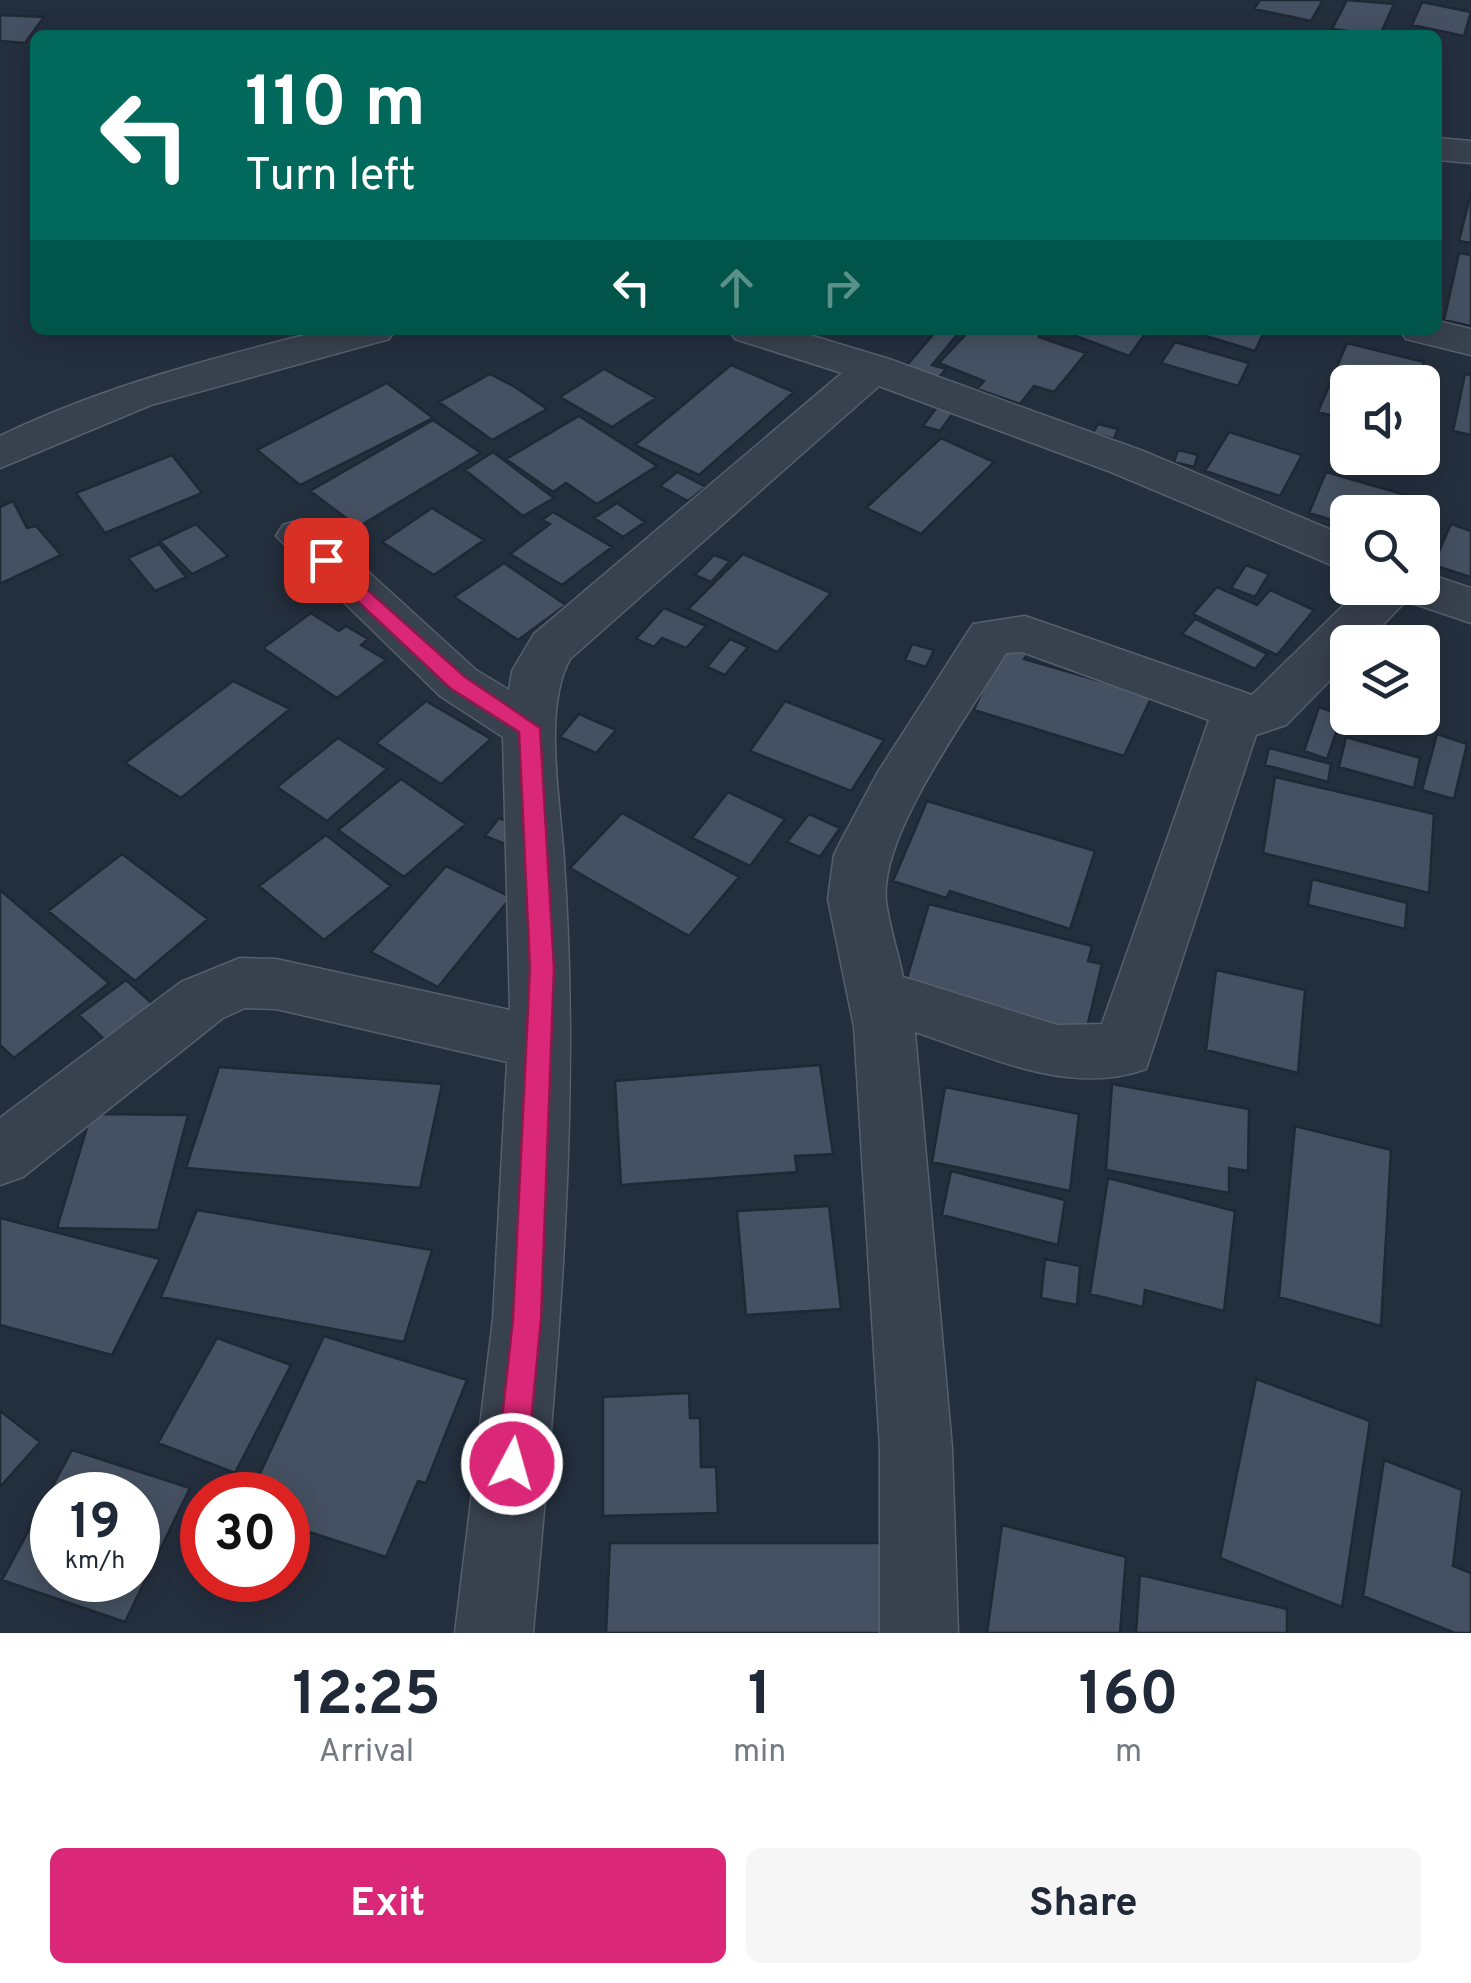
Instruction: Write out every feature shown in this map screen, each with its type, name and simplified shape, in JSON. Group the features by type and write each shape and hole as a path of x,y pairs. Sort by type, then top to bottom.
{"street":[{"path":"1442,149 1471,152"},
{"path":"0,454 53,426 163,385 355,335"},
{"path":"766,335 874,368 1123,457 1330,548"},
{"path":"1441,335 1471,342"},
{"path":"494,1633 527,1319 542,968 529,728 538,672 552,647 874,368"},
{"path":"300,536 458,683 529,728"},
{"path":"1440,595 1471,606"},
{"path":"919,1633 916,1448 881,996 857,899 862,855 896,788 992,637 1025,634 1237,714 1268,711 1373,605"},
{"path":"881,996 1057,1052 1124,1050 1237,714"},
{"path":"0,1156 202,1000 240,982 276,984 538,1043"}],"building":[{"path":"1260,0 1323,0 1311,21 1254,9"},
{"path":"1347,0 1394,4 1382,30 1332,29"},
{"path":"1422,2 1471,12 1464,36 1412,25"},
{"path":"0,15 44,17 34,30 30,30 25,43 0,41"},
{"path":"1471,192 1471,243 1459,241"},
{"path":"1459,253 1471,255 1471,326 1444,320"},
{"path":"933,335 957,335 932,365 946,369 935,382 902,371"},
{"path":"965,335 1039,335 1086,353 1054,392 1034,386 1020,404 977,389 984,381 939,363"},
{"path":"1073,335 1144,335 1129,356"},
{"path":"1202,335 1263,335 1255,351"},
{"path":"1175,342 1249,363 1238,386 1161,363"},
{"path":"1347,343 1424,362 1423,365 1338,365"},
{"path":"731,365 794,392 699,475 635,445"},
{"path":"604,369 656,398 612,427 560,397"},
{"path":"490,374 547,409 492,440 439,402"},
{"path":"1465,374 1471,375 1471,435 1453,431"},
{"path":"387,383 433,418 300,485 257,450"},
{"path":"1330,383 1330,415 1318,412"},
{"path":"937,407 953,413 940,431 923,426"},
{"path":"579,416 657,466 597,504 566,483 553,492 506,459"},
{"path":"433,420 481,453 358,527 310,491"},
{"path":"1098,424 1118,429 1114,439 1093,433"},
{"path":"1229,432 1302,455 1280,496 1205,471"},
{"path":"941,438 994,462 921,534 866,508"},
{"path":"1178,450 1198,455 1194,467 1174,462"},
{"path":"493,452 554,498 523,516 465,470"},
{"path":"172,455 202,493 105,533 76,493"},
{"path":"677,472 706,487 688,501 660,486"},
{"path":"1326,472 1406,495 1330,495 1330,519 1309,513"},
{"path":"13,501 27,528 36,526 61,555 0,584 0,507"},
{"path":"617,503 645,522 623,537 594,518"},
{"path":"432,508 484,540 434,575 382,542"},
{"path":"553,512 612,547 562,585 510,554 550,524 542,520"},
{"path":"196,524 228,556 192,574 160,541"},
{"path":"1451,524 1471,531 1471,577 1440,567 1440,549"},
{"path":"159,544 186,577 155,591 128,558"},
{"path":"743,554 831,593 777,652 688,609"},
{"path":"714,555 730,561 711,582 695,575"},
{"path":"504,563 566,605 518,640 454,597"},
{"path":"1246,565 1269,574 1255,597 1231,588"},
{"path":"1217,587 1257,605 1270,590 1314,610 1277,655 1193,614"},
{"path":"664,608 706,626 686,648 662,638 654,647 636,639"},
{"path":"311,613 339,631 346,626 368,639 361,645 386,660 337,698 263,648"},
{"path":"1195,619 1267,654 1255,669 1182,634"},
{"path":"730,639 748,647 725,675 707,667"},
{"path":"912,644 934,650 926,667 905,660"},
{"path":"1002,644 1030,651 1024,659 1152,696 1124,756 974,710"},
{"path":"233,681 290,709 181,798 125,763"},
{"path":"426,701 491,739 441,784 376,743"},
{"path":"785,701 884,740 851,791 750,751"},
{"path":"1319,707 1330,711 1330,735 1335,735 1327,759 1304,751"},
{"path":"579,714 616,730 596,753 560,737"},
{"path":"1437,735 1467,744 1454,799 1422,790"},
{"path":"1346,737 1420,758 1414,788 1339,767"},
{"path":"338,738 387,769 327,821 277,787"},
{"path":"1269,748 1331,764 1328,782 1265,765"},
{"path":"1275,777 1434,814 1429,893 1263,853"},
{"path":"401,779 466,824 404,877 338,830"},
{"path":"728,792 785,819 750,866 692,838"},
{"path":"927,801 1095,851 1070,929 950,891 946,898 893,881"},
{"path":"622,813 739,877 689,936 570,868"},
{"path":"809,814 840,828 820,857 787,842"},
{"path":"499,818 530,831 517,849 485,836"},
{"path":"326,835 391,886 324,940 259,886"},
{"path":"122,854 208,919 135,981 48,911"},
{"path":"446,866 511,897 438,987 371,952"},
{"path":"1312,879 1407,903 1405,929 1308,905"},
{"path":"0,890 109,983 14,1058 0,1045"},
{"path":"929,904 1092,946 1088,961 1102,964 1085,1036 904,988"},
{"path":"1216,970 1305,990 1298,1073 1206,1050"},
{"path":"126,980 156,1007 108,1043 79,1015"},
{"path":"820,1065 833,1154 795,1156 797,1172 621,1185 615,1081"},
{"path":"219,1067 442,1084 420,1188 186,1168"},
{"path":"1112,1084 1249,1109 1248,1171 1229,1168 1229,1193 1106,1170"},
{"path":"945,1087 1079,1114 1070,1191 932,1162"},
{"path":"91,1114 188,1115 158,1230 57,1228"},
{"path":"1295,1126 1391,1150 1381,1326 1279,1297"},
{"path":"951,1171 1065,1200 1058,1245 942,1215"},
{"path":"1108,1178 1235,1211 1224,1311 1145,1290 1143,1307 1090,1294"},
{"path":"829,1206 841,1309 746,1315 737,1211"},
{"path":"197,1210 432,1250 404,1342 161,1297"},
{"path":"0,1218 160,1259 112,1355 0,1325"},
{"path":"1045,1259 1080,1266 1077,1305 1041,1298"},
{"path":"324,1336 467,1380 426,1483 418,1481 386,1557 310,1532 310,1472 261,1472"},
{"path":"217,1338 291,1365 236,1472 158,1443"},
{"path":"1256,1379 1370,1421 1342,1607 1220,1558"},
{"path":"689,1393 690,1418 700,1418 701,1467 716,1467 718,1513 603,1516 603,1397"},
{"path":"0,1411 40,1442 0,1487"},
{"path":"72,1450 140,1472 60,1472"},
{"path":"1384,1460 1462,1490 1453,1566 1471,1573 1471,1633 1455,1633 1363,1596"},
{"path":"160,1478 180,1485 180,1509 160,1550"},
{"path":"1002,1525 1126,1557 1120,1633 987,1633"},
{"path":"30,1528 30,1590 2,1580"},
{"path":"610,1543 893,1543 898,1633 606,1633"},
{"path":"1140,1575 1287,1609 1287,1633 1136,1633"},
{"path":"66,1602 135,1602 125,1622"}],"route":[{"path":"326,560 458,683 529,728 542,968 527,1319 512,1464"}]}
